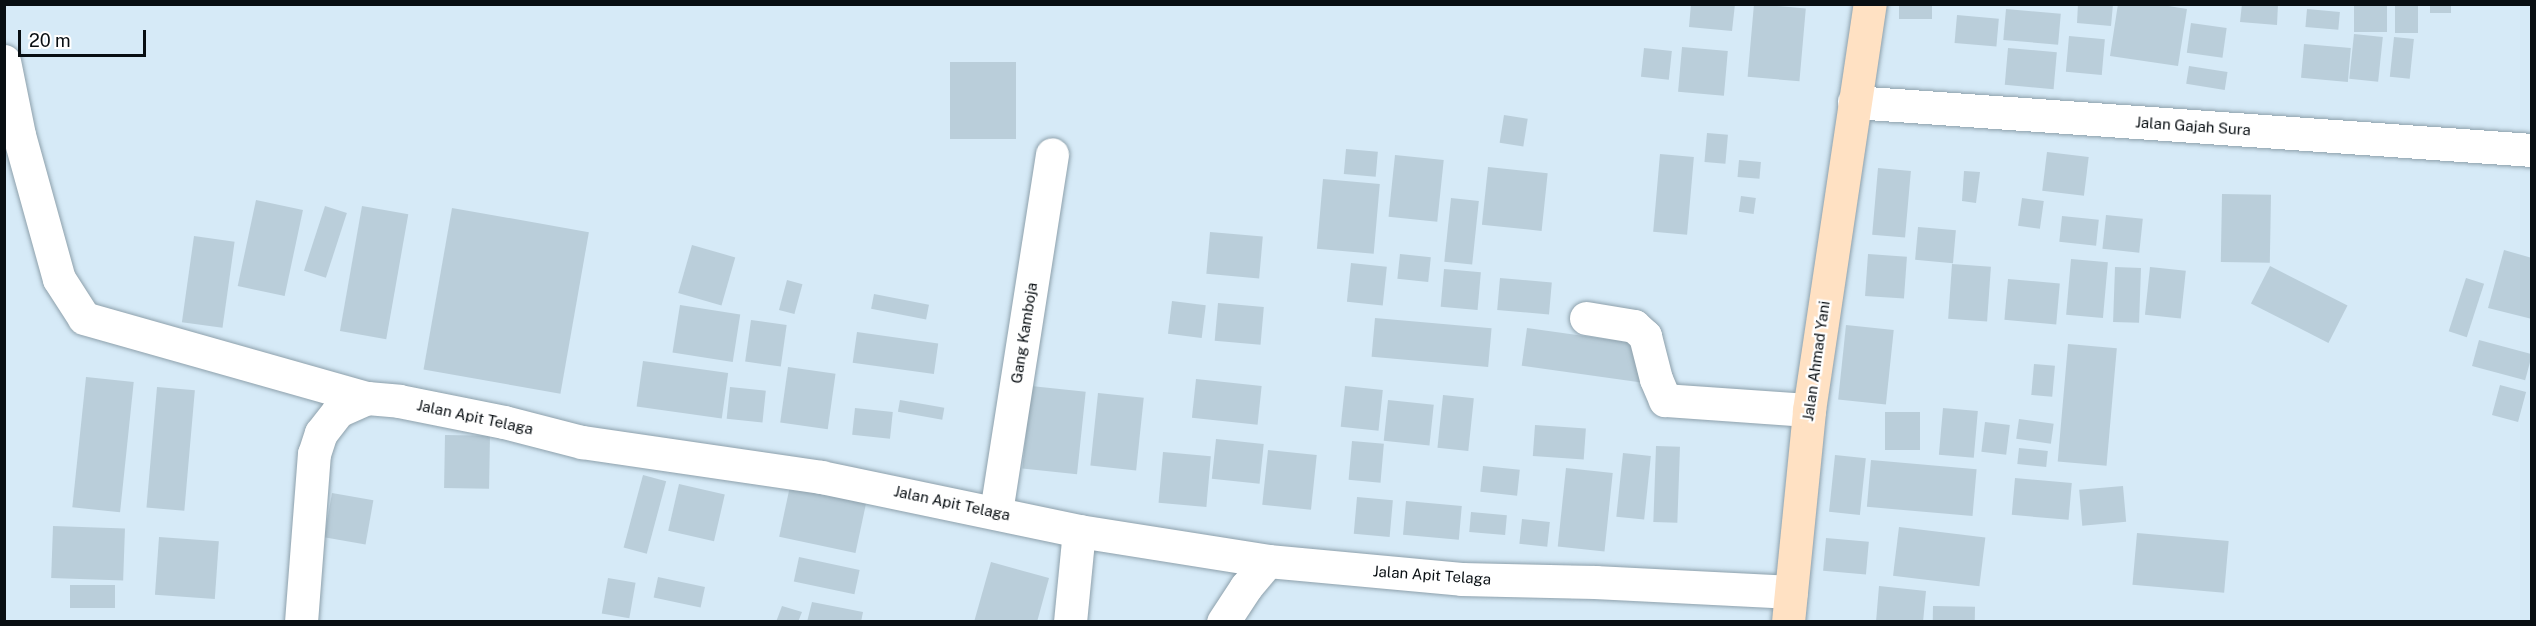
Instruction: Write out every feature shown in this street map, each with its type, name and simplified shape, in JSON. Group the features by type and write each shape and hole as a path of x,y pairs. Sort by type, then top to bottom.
{"main road":[{"name":"Jalan Ahmad Yani","path":"1790,607 1809,410 1854,102 1865,5"}],"street":[{"path":"4,61 19,135 59,279 84,318 367,398"},
{"name":"Jalan Gajah Sura","path":"1854,102 2532,150"},
{"name":"Gang Kamboja","path":"996,512 1052,154"},
{"path":"1586,318 1634,326 1645,336 1656,379 1665,400 1809,410"},
{"name":"Jalan Apit Telaga","path":"301,621 314,454 321,433 338,411 367,398 399,401 504,422 582,441 821,477 1079,531 1268,561 1461,579 1596,582 1790,607"},
{"path":"1070,621 1079,531"},
{"path":"1223,621 1246,587 1268,561"}],"building":[{"path":"1691,4 1735,4 1732,31 1689,27"},
{"path":"1754,4 1806,9 1799,81 1748,77"},
{"path":"1899,4 1932,4 1932,19 1899,19"},
{"path":"2078,4 2113,4 2111,26 2077,23"},
{"path":"2118,4 2156,4 2187,9 2178,66 2110,56"},
{"path":"2242,4 2278,4 2277,25 2240,22"},
{"path":"2354,4 2387,4 2387,32 2354,32"},
{"path":"2395,4 2418,4 2418,33 2395,33"},
{"path":"2430,4 2451,4 2451,13 2430,13"},
{"path":"2006,9 2061,14 2058,45 2003,40"},
{"path":"2307,9 2340,12 2338,30 2305,27"},
{"path":"1957,15 1999,19 1996,47 1955,43"},
{"path":"2191,23 2227,28 2222,58 2187,53"},
{"path":"2354,34 2383,37 2378,82 2349,79"},
{"path":"2069,36 2105,39 2102,75 2066,72"},
{"path":"2394,37 2414,39 2410,79 2390,77"},
{"path":"2304,44 2351,48 2348,82 2301,78"},
{"path":"1682,47 1728,51 1724,96 1678,92"},
{"path":"1644,48 1672,51 1669,80 1641,77"},
{"path":"2008,48 2057,52 2054,89 2005,85"},
{"path":"950,62 1016,62 1016,139 950,139"},
{"path":"2189,66 2228,72 2225,90 2186,84"},
{"path":"1504,115 1528,119 1523,146 1500,143"},
{"path":"1707,133 1728,135 1725,164 1704,162"},
{"path":"1346,149 1378,152 1376,177 1344,174"},
{"path":"2047,152 2089,157 2084,196 2042,191"},
{"path":"1660,154 1694,157 1687,235 1653,232"},
{"path":"1395,155 1444,160 1437,222 1389,217"},
{"path":"1739,160 1761,162 1759,179 1738,177"},
{"path":"1488,167 1548,173 1542,231 1482,225"},
{"path":"1878,168 1911,171 1905,238 1872,235"},
{"path":"1964,171 1980,172 1976,203 1962,201"},
{"path":"1323,179 1380,184 1374,254 1317,249"},
{"path":"2222,194 2271,195 2270,263 2221,262"},
{"path":"1741,196 1756,198 1754,214 1739,212"},
{"path":"1451,198 1479,201 1472,265 1444,262"},
{"path":"2022,198 2044,201 2040,229 2018,226"},
{"path":"256,200 303,210 285,296 238,286"},
{"path":"325,206 347,213 326,278 304,271"},
{"path":"362,206 408,214 386,339 340,331"},
{"path":"452,208 589,232 560,394 424,370"},
{"path":"2106,215 2143,219 2139,253 2102,249"},
{"path":"2062,216 2099,220 2096,246 2059,242"},
{"path":"1918,227 1956,230 1953,263 1915,260"},
{"path":"1210,232 1263,237 1259,278 1206,274"},
{"path":"194,236 235,242 222,328 182,322"},
{"path":"692,245 735,257 721,305 678,293"},
{"path":"2504,250 2532,258 2532,319 2488,308"},
{"path":"1400,254 1431,257 1428,282 1397,279"},
{"path":"1868,254 1907,257 1904,299 1865,296"},
{"path":"2071,259 2108,262 2103,318 2066,315"},
{"path":"1351,263 1387,267 1383,306 1347,302"},
{"path":"1952,264 1991,267 1987,322 1948,319"},
{"path":"2270,266 2348,305 2328,343 2251,303"},
{"path":"2115,267 2141,268 2139,323 2113,322"},
{"path":"2150,267 2186,271 2181,319 2145,315"},
{"path":"1444,269 1481,272 1478,310 1441,307"},
{"path":"1500,278 1552,283 1549,314 1497,310"},
{"path":"2466,278 2484,284 2467,337 2449,331"},
{"path":"2008,279 2060,284 2056,324 2004,320"},
{"path":"787,280 802,284 794,314 779,310"},
{"path":"874,294 929,305 926,319 871,309"},
{"path":"1172,301 1206,305 1202,338 1168,334"},
{"path":"1218,303 1264,307 1261,345 1215,341"},
{"path":"680,305 740,315 733,362 672,352"},
{"path":"1375,318 1492,328 1488,367 1372,357"},
{"path":"751,320 787,325 781,367 745,362"},
{"path":"1846,325 1894,330 1886,405 1838,400"},
{"path":"1527,328 1645,345 1640,382 1522,366"},
{"path":"857,332 938,343 934,374 853,363"},
{"path":"2479,340 2532,354 2525,380 2472,366"},
{"path":"2068,344 2117,348 2107,466 2058,462"},
{"path":"643,361 728,373 722,419 637,407"},
{"path":"2034,364 2055,366 2052,397 2031,395"},
{"path":"788,367 836,374 828,429 780,422"},
{"path":"86,377 134,382 120,512 72,507"},
{"path":"1196,379 1262,386 1258,425 1192,418"},
{"path":"2500,385 2526,392 2518,422 2492,415"},
{"path":"1031,386 1086,392 1077,474 1022,469"},
{"path":"1345,386 1383,390 1379,431 1341,427"},
{"path":"157,387 195,390 184,511 146,508"},
{"path":"730,387 766,391 762,423 727,419"},
{"path":"1098,393 1144,398 1136,470 1090,466"},
{"path":"1443,395 1474,398 1468,451 1437,448"},
{"path":"900,400 944,408 942,420 898,412"},
{"path":"1388,400 1434,405 1429,446 1384,441"},
{"path":"855,408 893,412 890,439 852,435"},
{"path":"1943,408 1978,411 1974,458 1939,455"},
{"path":"1885,412 1920,412 1920,450 1885,450"},
{"path":"2019,419 2054,424 2051,444 2016,439"},
{"path":"1985,422 2010,425 2006,455 1981,452"},
{"path":"1535,425 1586,429 1584,459 1533,456"},
{"path":"445,435 490,436 489,489 444,488"},
{"path":"1216,439 1264,444 1260,484 1212,479"},
{"path":"1352,441 1384,444 1380,483 1349,480"},
{"path":"1656,446 1680,447 1677,523 1653,522"},
{"path":"2019,448 2048,451 2046,467 2017,464"},
{"path":"1268,450 1317,455 1311,510 1262,505"},
{"path":"1163,452 1211,456 1206,507 1159,503"},
{"path":"1623,453 1651,456 1644,520 1616,517"},
{"path":"1835,455 1866,458 1860,515 1829,512"},
{"path":"1871,460 1977,469 1973,516 1867,507"},
{"path":"1483,466 1520,470 1517,496 1480,492"},
{"path":"1566,468 1613,473 1604,551 1558,547"},
{"path":"643,475 666,481 647,554 624,547"},
{"path":"2015,478 2072,483 2069,520 2012,515"},
{"path":"679,484 725,495 714,541 668,531"},
{"path":"790,486 866,502 855,553 779,537"},
{"path":"2123,486 2126,522 2082,526 2079,490"},
{"path":"332,493 373,500 366,545 324,537"},
{"path":"1357,497 1393,500 1390,537 1354,534"},
{"path":"1406,501 1462,506 1459,540 1403,535"},
{"path":"1471,512 1507,515 1505,535 1469,532"},
{"path":"1522,519 1550,522 1547,547 1519,544"},
{"path":"53,526 125,529 123,580 51,578"},
{"path":"1899,527 1985,538 1979,586 1893,576"},
{"path":"2137,533 2229,541 2224,593 2132,585"},
{"path":"159,537 219,541 215,599 155,595"},
{"path":"1826,538 1869,542 1866,575 1823,571"},
{"path":"799,557 860,570 854,594 794,581"},
{"path":"991,562 1049,578 1037,622 974,622"},
{"path":"658,577 705,587 701,608 654,598"},
{"path":"608,578 636,583 629,618 602,613"},
{"path":"70,585 115,585 115,608 70,608"},
{"path":"1879,586 1926,591 1923,622 1876,622"},
{"path":"812,602 863,612 861,622 807,622"},
{"path":"782,606 802,612 798,622 776,622"},
{"path":"1933,606 1975,607 1975,622 1933,622"}]}
